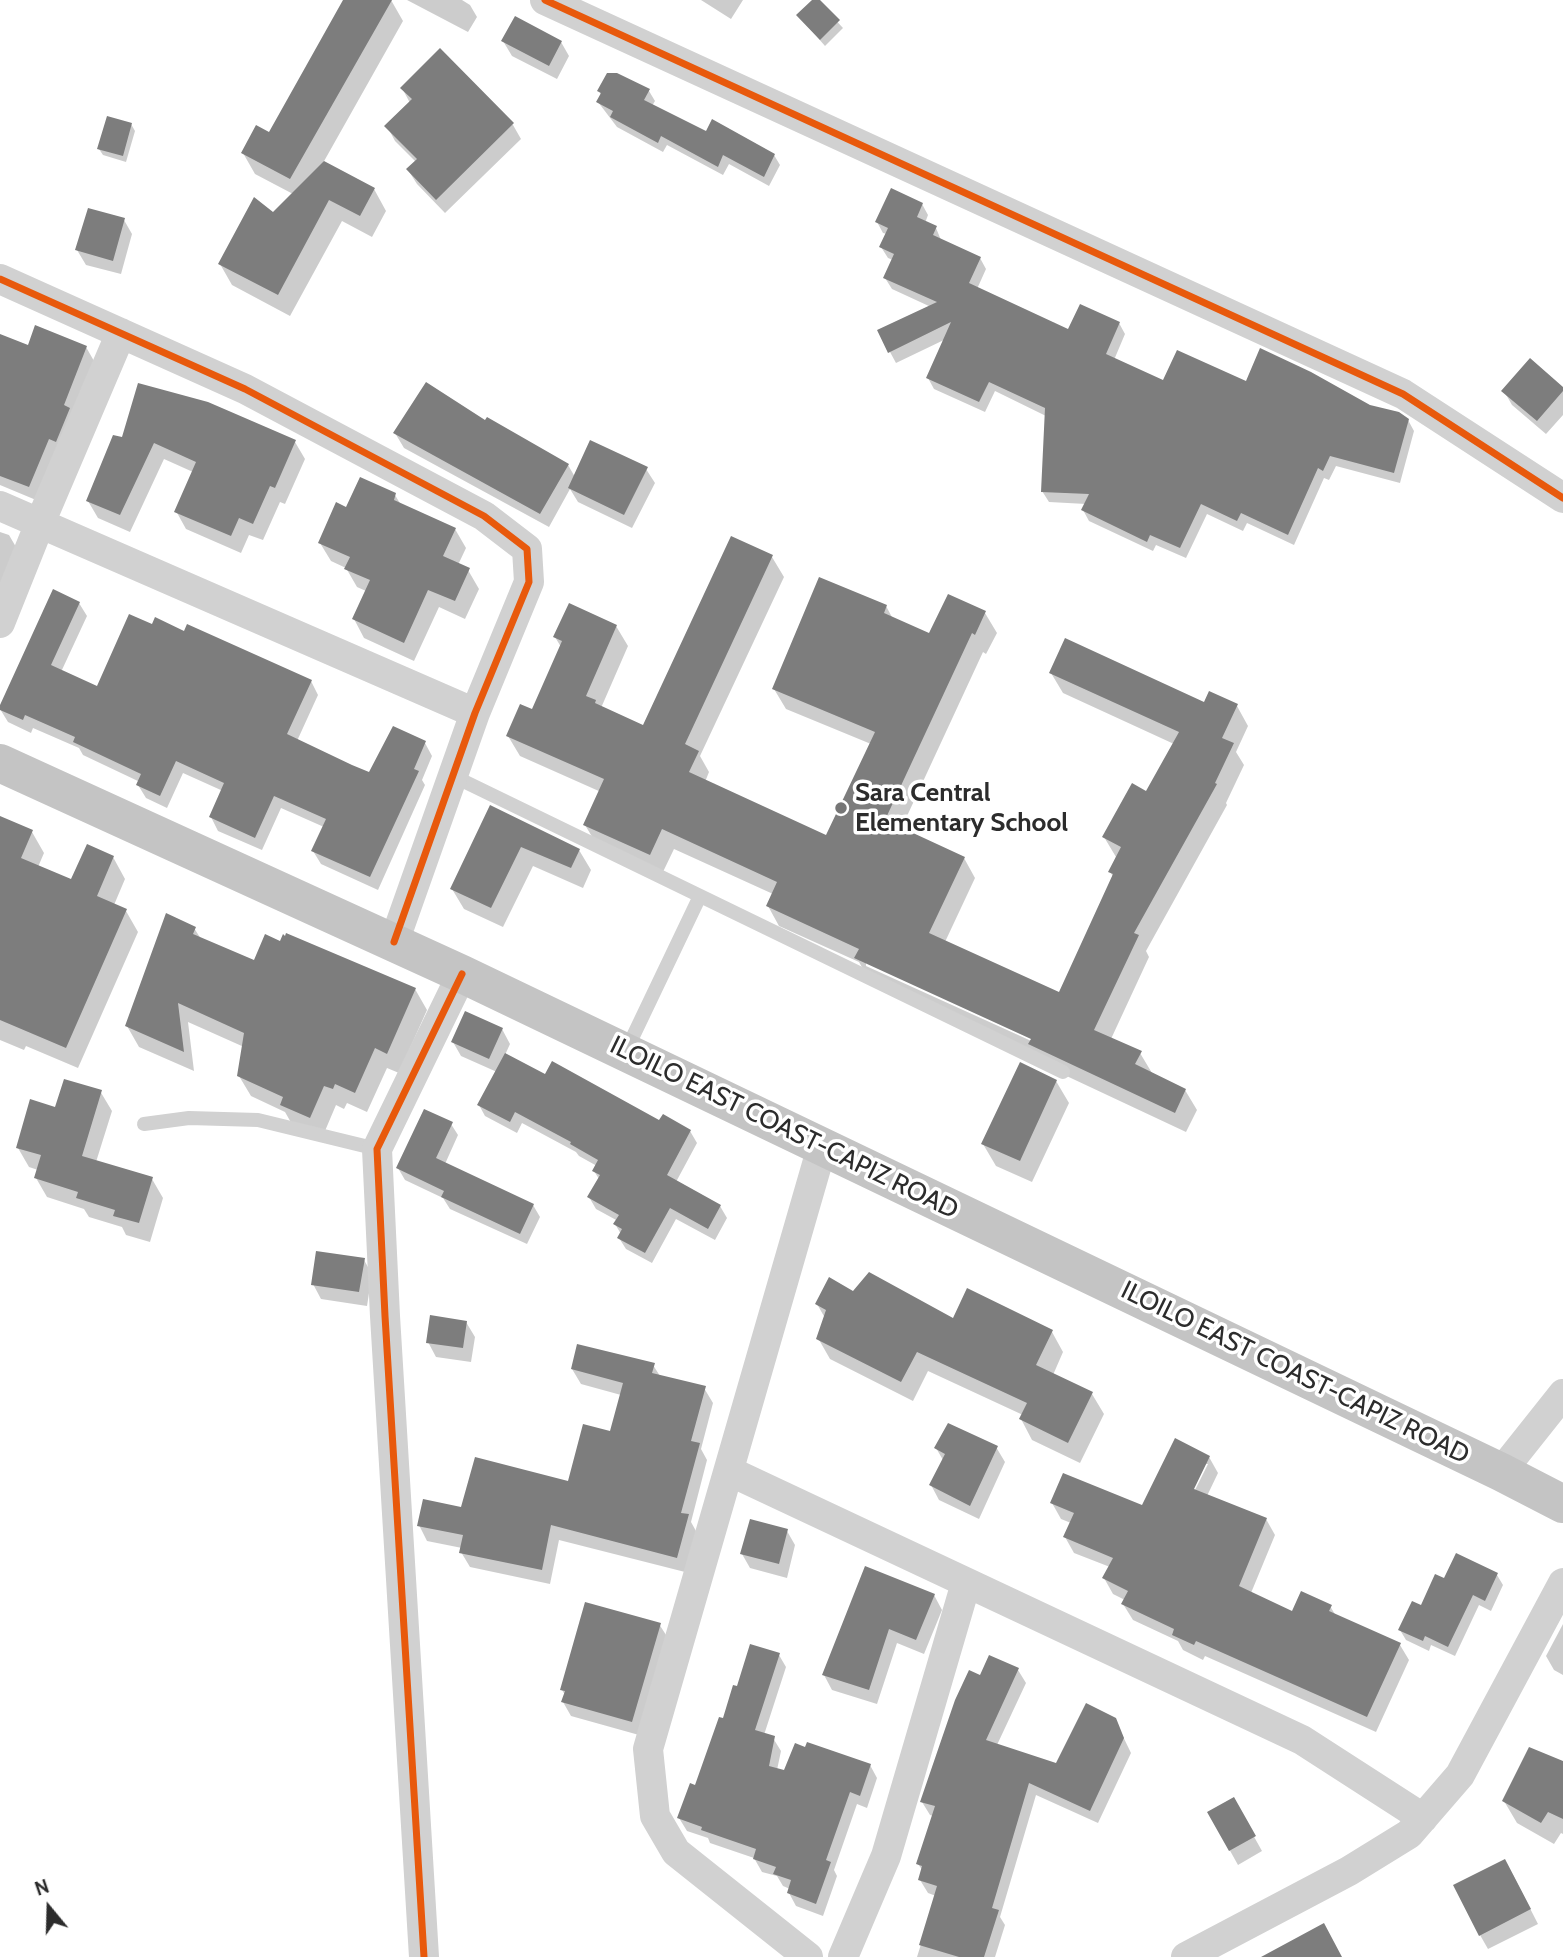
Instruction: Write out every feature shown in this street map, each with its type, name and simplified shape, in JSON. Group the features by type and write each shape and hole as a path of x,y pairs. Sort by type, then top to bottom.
{"main road":[{"name":"ILOILO EAST COAST-CAPIZ ROAD","path":"0,763 463,974 1563,1504"}],"street":[{"path":"545,0 1403,394 1563,498"},
{"path":"0,279 245,389 484,516 527,549 529,582 475,713 394,942"},
{"path":"0,624 121,333"},
{"path":"0,506 475,713"},
{"path":"424,1957 384,1317 377,1149 463,974"},
{"path":"808,1957 676,1852 655,1816 648,1749 822,1147"},
{"path":"1501,1472 1563,1394"},
{"path":"729,1471 1302,1740 1423,1818"},
{"path":"843,1957 886,1856 966,1583"},
{"path":"1186,1957 1349,1871 1409,1834 1460,1775 1563,1583"}],"lane":[{"path":"453,776 1063,1072"},
{"path":"625,1053 700,896"},
{"path":"144,1124 189,1118 258,1120 377,1149"}],"building":[{"path":"343,0 392,0 290,179 241,153 256,125 269,132"},
{"path":"812,0 820,0 840,20 820,40 796,15"},
{"path":"515,16 562,41 549,66 501,41"},
{"path":"440,48 514,123 436,200 406,169 417,159 384,126 412,99 400,88"},
{"path":"607,73 617,73 650,89 644,100 706,131 712,119 775,154 764,177 723,155 718,167 661,136 658,143 610,117 613,111 596,102 601,93 597,91"},
{"path":"107,116 132,123 123,156 97,149"},
{"path":"324,161 375,188 360,216 329,200 278,295 218,264 254,197 273,212"},
{"path":"891,188 923,203 917,217 937,226 933,235 981,257 969,283 1068,329 1080,304 1120,322 1106,354 1163,380 1177,350 1246,381 1260,348 1311,372 1370,405 1399,412 1409,419 1394,473 1330,456 1323,471 1318,468 1288,535 1241,513 1237,521 1201,504 1180,548 1150,535 1147,542 1081,510 1089,494 1041,492 1045,408 989,382 979,402 926,378 951,322 888,353 877,330 937,302 883,278 894,254 879,247 888,228 875,222"},
{"path":"88,208 125,218 113,261 75,250"},
{"path":"35,325 87,346 64,405 70,408 56,442 49,439 29,487 0,476 0,334 28,345"},
{"path":"1530,358 1563,387 1563,391 1537,421 1501,391"},
{"path":"426,382 485,420 487,417 569,464 540,514 393,433"},
{"path":"138,383 208,402 296,440 275,488 270,486 253,524 239,518 231,536 174,512 196,462 154,443 120,515 86,501 113,435 122,437"},
{"path":"590,440 648,467 624,515 568,488"},
{"path":"360,477 396,493 394,500 456,528 443,556 470,568 455,601 428,590 404,643 352,619 370,580 344,569 350,557 318,543 336,502 346,507"},
{"path":"731,536 773,555 685,744 699,751 689,772 826,835 875,732 772,689 819,577 887,605 884,613 929,633 948,594 986,611 975,635 972,633 885,820 965,857 929,933 1059,992 1113,874 1108,872 1121,847 1102,837 1132,783 1146,791 1179,732 1049,673 1065,638 1204,702 1209,691 1238,704 1222,738 1234,743 1215,783 1217,784 1134,933 1139,935 1094,1030 1142,1051 1135,1064 1186,1089 1175,1113 1028,1044 1031,1039 854,958 859,949 766,906 777,882 662,829 650,855 583,825 604,779 506,736 520,704 532,709 562,641 553,637 569,603 617,625 586,696 596,700 595,703 643,725"},
{"path":"53,589 80,602 51,665 97,686 129,614 152,624 155,617 184,631 187,624 312,680 287,734 352,765 369,772 393,726 426,741 414,769 419,771 370,877 311,851 326,819 274,796 255,838 209,817 224,783 176,761 160,796 136,785 141,774 73,742 75,737 25,715 23,720 0,710"},
{"path":"490,805 580,849 571,868 521,847 491,908 450,889"},
{"path":"0,816 33,830 21,858 71,879 87,844 114,856 97,896 127,909 66,1048 0,1020"},
{"path":"166,913 196,927 193,934 254,960 265,934 280,941 286,933 416,988 387,1054 375,1048 355,1093 335,1084 333,1089 324,1086 310,1118 280,1105 283,1097 237,1076 244,1033 178,1003 184,1052 125,1026"},
{"path":"465,1011 503,1028 489,1059 451,1042"},
{"path":"505,1053 545,1074 552,1061 659,1120 663,1114 691,1130 667,1175 721,1205 708,1229 670,1208 645,1253 617,1238 622,1229 613,1224 619,1215 587,1197 600,1175 592,1171 598,1160 515,1112 510,1122 477,1105"},
{"path":"1020,1062 1057,1080 1020,1161 981,1144"},
{"path":"64,1079 102,1090 82,1156 153,1177 139,1223 113,1216 115,1210 76,1198 78,1192 34,1178 41,1155 16,1148 30,1099 55,1107"},
{"path":"424,1109 453,1122 436,1158 534,1204 520,1234 441,1197 444,1191 396,1168"},
{"path":"316,1251 365,1258 359,1292 311,1285"},
{"path":"869,1272 953,1318 967,1288 1053,1330 1036,1365 1093,1392 1068,1443 1019,1419 1027,1403 917,1352 901,1382 816,1339 826,1310 815,1304 829,1277 853,1291"},
{"path":"430,1315 467,1321 463,1348 426,1343"},
{"path":"577,1344 655,1363 652,1373 706,1386 691,1441 700,1443 681,1513 689,1514 677,1558 551,1525 542,1570 459,1553 463,1535 417,1526 423,1499 461,1507 475,1457 568,1481 583,1424 610,1431 623,1383 571,1369"},
{"path":"948,1423 998,1446 970,1506 929,1485 945,1454 934,1448"},
{"path":"1175,1438 1210,1456 1194,1489 1267,1518 1239,1586 1292,1611 1301,1591 1332,1605 1329,1611 1401,1643 1367,1717 1196,1641 1194,1645 1172,1635 1174,1629 1121,1604 1128,1591 1102,1578 1113,1558 1063,1537 1074,1513 1050,1503 1063,1473 1142,1505"},
{"path":"750,1519 788,1529 779,1564 740,1554"},
{"path":"1456,1553 1498,1573 1485,1601 1473,1595 1448,1647 1425,1636 1423,1641 1398,1630 1412,1601 1421,1605 1435,1574 1444,1578"},
{"path":"865,1566 935,1594 916,1640 889,1629 869,1690 822,1675"},
{"path":"585,1602 661,1623 632,1722 561,1702 565,1691 560,1690"},
{"path":"750,1644 780,1653 755,1730 775,1736 769,1766 784,1770 795,1743 805,1747 807,1742 871,1764 860,1796 850,1792 826,1860 831,1862 816,1904 787,1893 791,1880 773,1874 776,1867 753,1859 756,1849 701,1830 702,1827 677,1818 690,1783 695,1785 719,1717 723,1718 733,1685 737,1686"},
{"path":"989,1655 1019,1668 986,1740 1056,1763 1086,1703 1116,1718 1124,1738 1090,1811 1029,1783 992,1908 999,1910 984,1957 959,1957 919,1945 937,1886 918,1880 922,1866 916,1864 935,1806 920,1802 955,1700 969,1670 980,1675"},
{"path":"1529,1747 1563,1761 1563,1819 1548,1812 1541,1823 1502,1801"},
{"path":"1234,1797 1256,1836 1229,1851 1207,1812"},
{"path":"1505,1859 1531,1909 1479,1936 1453,1885"},
{"path":"1324,1923 1342,1957 1261,1957"}],"cycle path":[{"path":"545,0 1403,394 1563,498"},
{"path":"0,279 245,389 484,516 527,549 529,582 475,713 394,942"},
{"path":"424,1957 377,1149 462,974"}],"place":[{"name":"Sara Central Elementary School","path":"841,808"}]}
